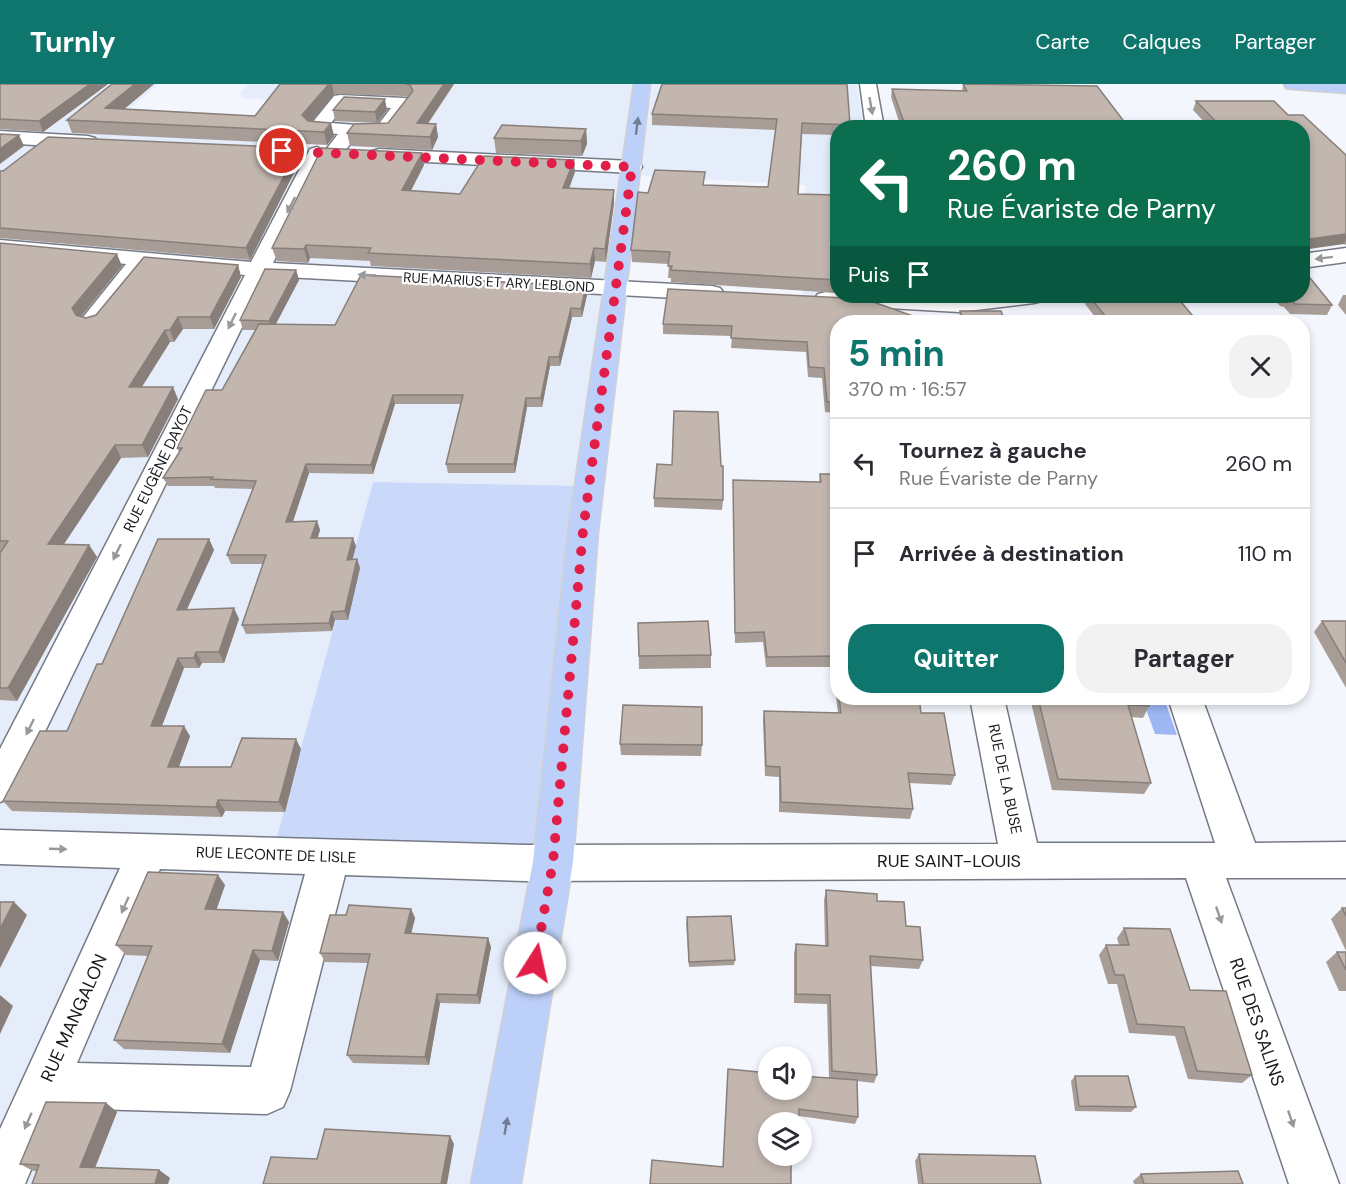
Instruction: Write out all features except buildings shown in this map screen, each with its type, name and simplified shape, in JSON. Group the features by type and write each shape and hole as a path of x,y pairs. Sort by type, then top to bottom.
{"main road":[{"path":"496,1184 553,862 583,531 642,84"},
{"path":"1292,84 1346,88"}],"street":[{"path":"867,84 874,120"},
{"path":"24,158 74,120"},
{"name":"RUE EUGÈNE DAYOT","path":"0,786 258,269 325,153 351,129"},
{"path":"0,137 109,143"},
{"path":"296,152 632,167"},
{"name":"RUE MARIUS ET ARY LEBLOND","path":"0,246 258,269 732,294"},
{"path":"1310,260 1346,255"},
{"path":"92,321 141,260"},
{"path":"803,297 830,300"},
{"path":"864,303 905,307 976,303"},
{"name":"RUE DE LA BUSE","path":"989,705 1022,860"},
{"name":"RUE DES SALINS","path":"1187,705 1220,860 1314,1184"},
{"name":"RUE LECONTE DE LISLE","path":"0,847 553,862"},
{"name":"RUE MANGALON","path":"0,1184 148,851"},
{"path":"44,1085 267,1091 330,857"},
{"name":"RUE SAINT-LOUIS","path":"553,862 1346,860"}],"shaded area":[{"path":"0,84 159,84 118,118 260,125 284,100 243,98 240,93 249,84 642,84 636,131 709,134 640,131 646,84 857,84 862,120 830,120 830,299 803,297 805,185 631,175 590,486 373,482 272,854 553,862 496,1184 0,1184","holes":["280,132 347,135 400,148 395,155 266,149"]},
{"path":"373,482 590,486 553,862 272,855"}],"water":[{"path":"1144,705 1166,705 1177,735 1155,734"}],"route":[{"path":"282,151 632,167 583,531 553,862 535,963"}]}
